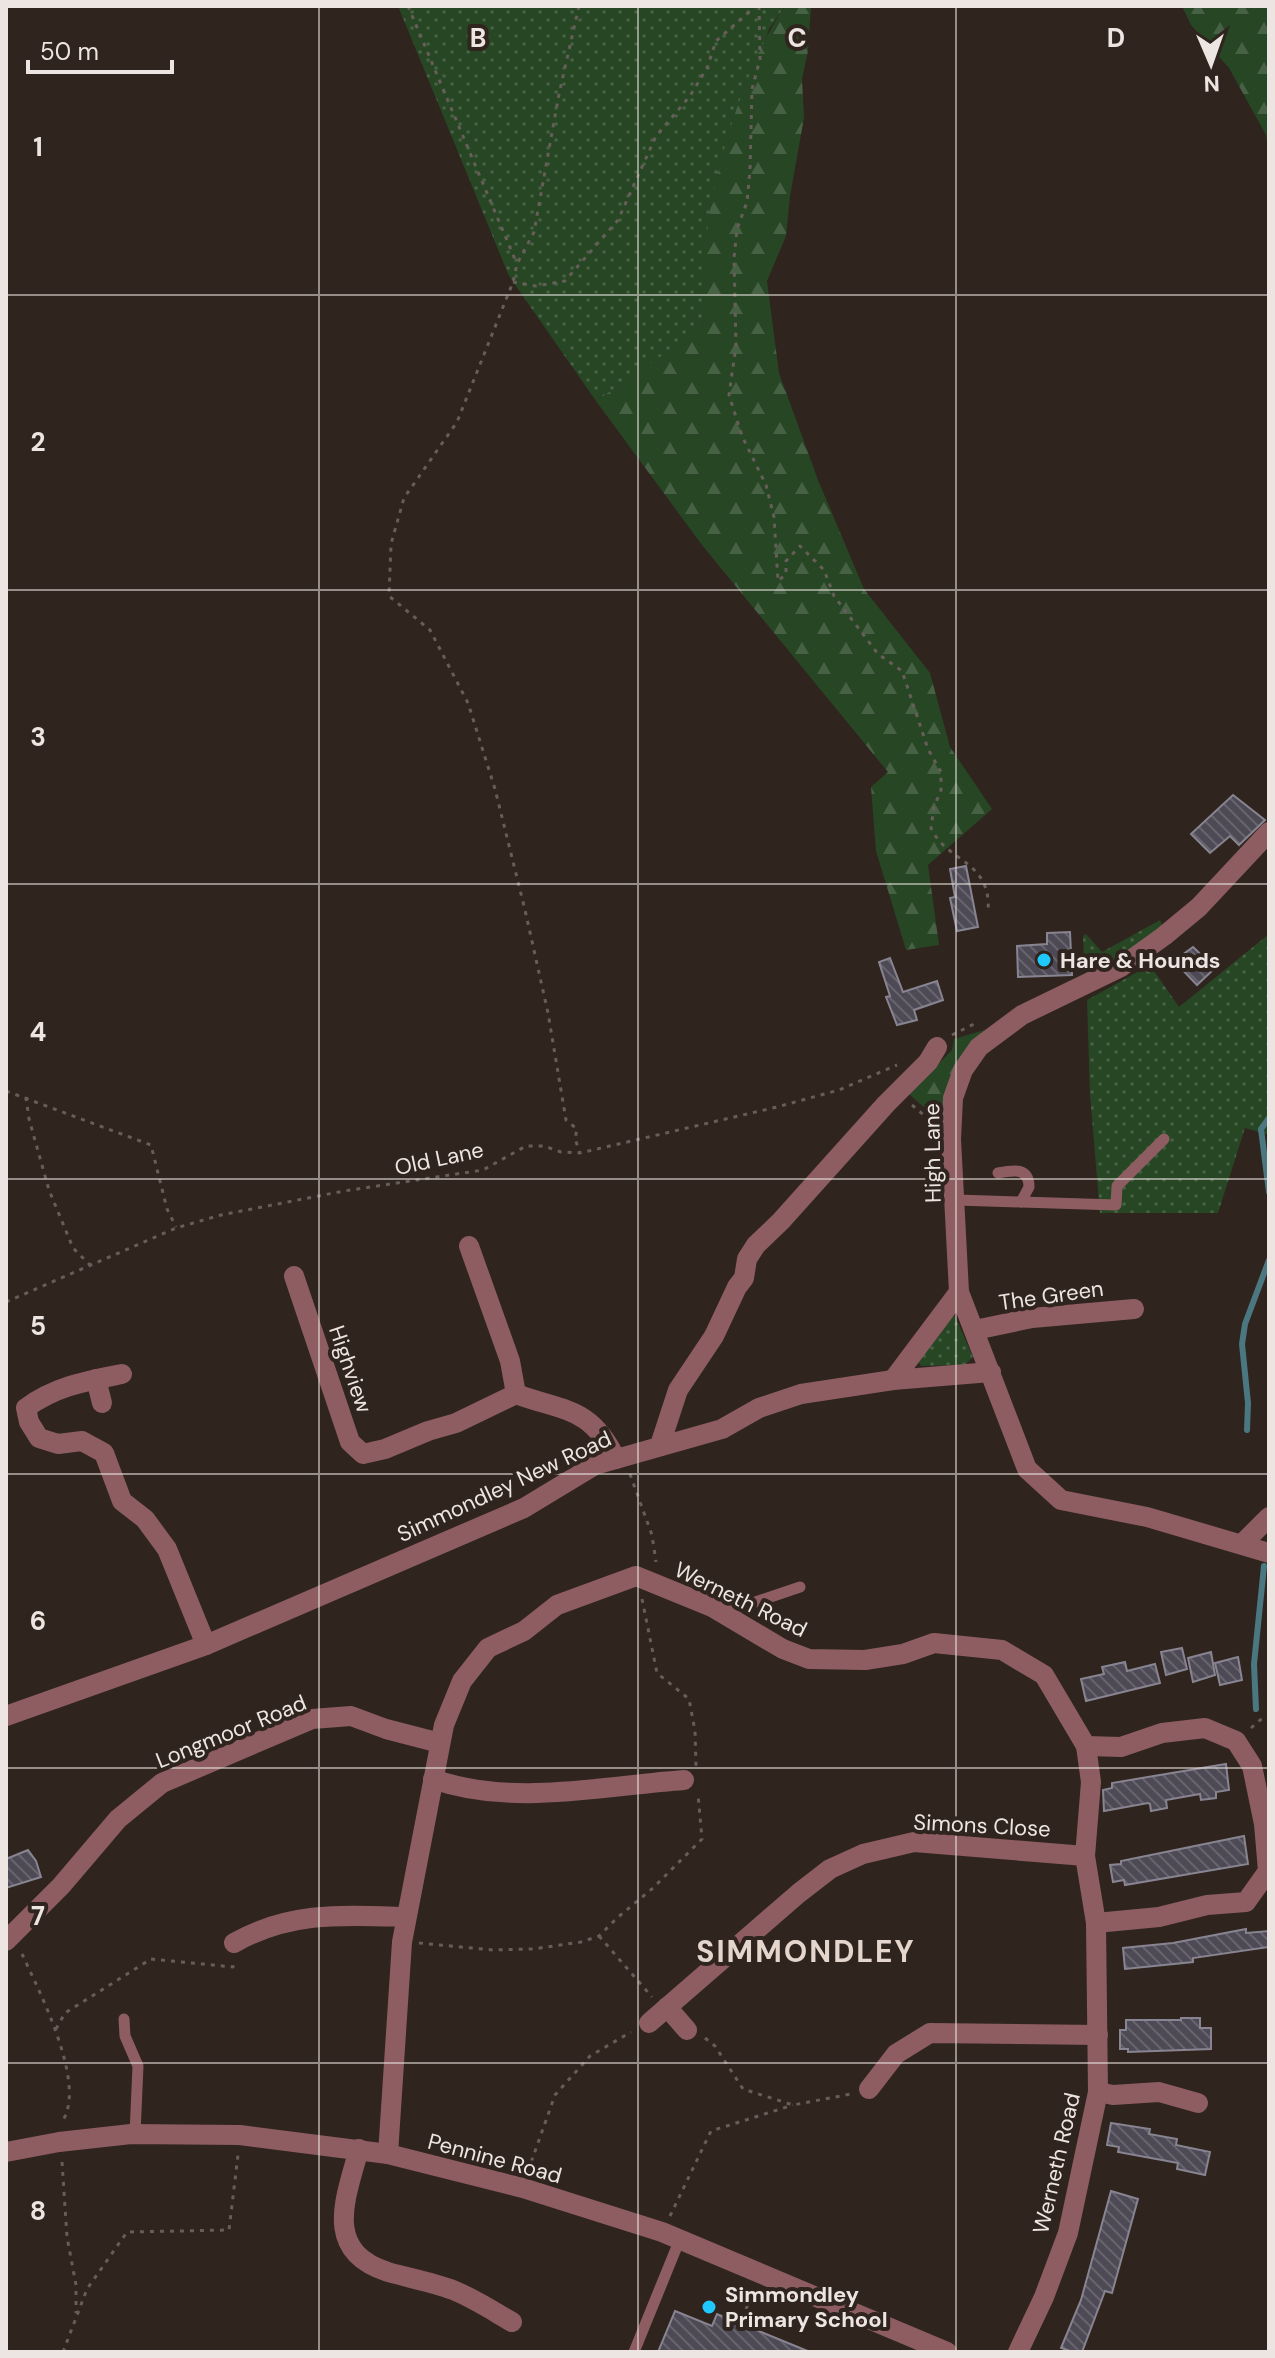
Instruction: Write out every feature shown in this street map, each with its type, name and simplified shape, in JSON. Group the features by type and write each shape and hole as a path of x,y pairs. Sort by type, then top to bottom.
{"street":[{"name":"High Lane","path":"959,1292 951,1139 953,1098 963,1070 979,1047 1022,1015 1121,967 1164,936 1199,907 1269,832"},
{"path":"660,1445 678,1390 714,1336 744,1278 747,1259 756,1245 928,1062 937,1047"},
{"path":"469,1246 510,1361 516,1394 569,1409 594,1424 620,1457"},
{"name":"Highview","path":"294,1276 350,1442 363,1454 385,1449 464,1419 516,1394"},
{"path":"959,1292 1027,1469 1061,1500 1147,1517 1269,1553"},
{"path":"893,1380 959,1292"},
{"name":"The Green","path":"975,1330 1032,1318 1134,1309"},
{"name":"Simmondley New Road","path":"6,1716 206,1645 524,1508 595,1465 722,1429 759,1408 801,1394 893,1380 991,1372"},
{"path":"122,1374 72,1383 16,1407 39,1438 58,1444 82,1441 104,1453 122,1501 145,1519 167,1549 206,1645"},
{"path":"96,1379 102,1403"},
{"path":"1242,1544 1269,1517"},
{"path":"388,2154 402,1942 444,1725 462,1681 488,1648 524,1631 557,1605 636,1576"},
{"name":"Werneth Road","path":"636,1576 722,1613 783,1649 809,1659 865,1660 903,1654 934,1643 1002,1650 1044,1675 1086,1746 1091,1782 1085,1856 1096,1923 1098,2092 1068,2233 1044,2297 1018,2352"},
{"name":"Longmoor Road","path":"10,1938 118,1819 162,1783 312,1719 351,1716 440,1743"},
{"path":"1086,1746 1121,1747 1162,1733 1205,1728 1236,1741 1252,1766 1264,1824 1268,1871 1246,1902 1207,1905 1159,1917 1096,1923"},
{"path":"433,1779 476,1792 512,1793 693,1780"},
{"name":"Simons Close","path":"660,2014 799,1893 830,1869 863,1854 914,1842 1085,1856"},
{"path":"234,1943 256,1931 326,1914 406,1917"},
{"path":"660,2014 687,2030"},
{"path":"869,2089 896,2054 930,2033 1098,2035"},
{"path":"1098,2092 1113,2095 1159,2092 1198,2103"},
{"name":"Pennine Road","path":"6,2152 51,2143 135,2134 240,2135 388,2154 523,2188 671,2236 920,2347 947,2352"},
{"path":"359,2149 344,2211 343,2224 349,2247 361,2260 385,2271 453,2290 512,2322"}],"lane":[{"path":"956,1200 1116,1205 1117,1186 1164,1139"},
{"path":"998,1173 1015,1170 1026,1175 1029,1187 1021,1202"},
{"path":"722,1613 800,1587"},
{"path":"124,2019 125,2036 138,2066 135,2134"},
{"path":"634,2352 671,2236"}],"path":[{"path":"408,6 517,264"},
{"path":"579,6 559,94 534,232 517,264 513,282 457,422 404,498 391,544 389,596 430,630 468,703 495,789 525,910 548,1013 566,1120 577,1129 575,1139 580,1153"},
{"path":"513,282 536,286 565,281 618,220 656,136 690,96 707,68 716,41 758,6"},
{"path":"758,6 760,59 752,89 747,202 737,229 734,258 736,346 729,395 742,436 766,485 774,517 778,581 786,574 786,561 800,546 824,570 834,596 878,654 902,671 928,749 941,772 941,790 934,807 931,828 934,835 965,860 983,880 989,897 988,912"},
{"path":"937,1047 953,1034 976,1024"},
{"name":"Old Lane","path":"6,1302 176,1228 221,1215 344,1191 483,1170 526,1146 580,1153 790,1104 839,1090 898,1064"},
{"path":"6,1091 151,1145 167,1209 176,1228"},
{"path":"897,1092 951,1139"},
{"path":"26,1097 49,1190 73,1248 91,1267"},
{"path":"620,1457 652,1535 658,1585"},
{"path":"402,1942 493,1950 533,1949 581,1942 599,1936 702,1839 693,1780 695,1731 689,1699 657,1673 636,1576"},
{"path":"523,2188 555,2095 590,2056 660,2014 599,1936"},
{"path":"10,1938 56,2029 68,2074 68,2114 51,2143 63,2166 67,2237 76,2285 76,2316"},
{"path":"56,2029 65,2013 151,1959 233,1967 234,1943"},
{"path":"687,2030 702,2035 715,2046 743,2089 793,2105"},
{"path":"671,2236 687,2184 711,2131 793,2105 869,2089"},
{"path":"63,2352 87,2289 127,2232 229,2230 240,2135"}],"green space":[{"path":"398,6 785,6 769,29 709,223 702,329 596,401 509,276"},
{"path":"785,6 811,6 808,51 802,79 804,118 786,236 767,281 779,373 818,480 864,589 930,673 950,747 992,809 928,865 939,945 906,950 876,851 871,787 888,772 702,545 596,401 702,328 708,224 719,170 747,81 771,28"},
{"path":"1182,6 1269,6 1269,147 1266,135 1229,68 1191,25"},
{"path":"1160,920 1163,927 1104,967 1092,965 1084,959 1083,936 1086,934 1102,952"},
{"path":"1269,934 1269,1135 1245,1128 1218,1213 1100,1213 1090,1095 1087,1000 1150,965 1179,1007"},
{"path":"988,1029 946,1127 909,1094 952,1050 954,1039"},
{"path":"955,1316 973,1357 965,1365 921,1366 918,1361 950,1317"}],"building":[{"path":"1233,795 1265,820 1239,845 1230,836 1210,853 1191,834"},
{"path":"966,866 978,927 957,931 950,898 955,897 950,869"},
{"name":"Hare & Hounds","path":"1070,932 1072,975 1018,977 1017,946 1047,944 1047,933"},
{"path":"1193,947 1215,968 1197,985 1174,961"},
{"path":"890,958 903,992 937,981 943,1000 914,1010 917,1020 897,1025 886,997 890,996 879,962"},
{"path":"1182,1648 1187,1669 1166,1675 1161,1652"},
{"path":"1211,1652 1215,1675 1193,1682 1188,1658"},
{"path":"1238,1657 1242,1680 1220,1685 1215,1663"},
{"path":"1125,1662 1127,1671 1155,1664 1160,1683 1086,1701 1081,1679 1104,1674 1102,1667"},
{"path":"1226,1764 1229,1790 1216,1792 1216,1798 1201,1800 1200,1794 1166,1800 1167,1808 1151,1811 1148,1803 1104,1811 1103,1790 1112,1788 1112,1783"},
{"path":"1244,1836 1248,1864 1125,1885 1124,1880 1113,1882 1110,1865 1121,1864 1121,1861"},
{"path":"28,1850 36,1861 41,1877 6,1888 6,1859"},
{"path":"1246,1929 1246,1933 1269,1931 1269,1947 1193,1958 1193,1962 1125,1969 1123,1948 1173,1943"},
{"path":"1200,2018 1200,2028 1211,2028 1211,2049 1128,2052 1128,2049 1120,2049 1120,2030 1126,2030 1126,2020"},
{"path":"1111,2123 1150,2129 1149,2134 1177,2139 1176,2145 1210,2152 1205,2175 1177,2169 1178,2163 1118,2152 1119,2147 1107,2145"},
{"path":"1111,2191 1138,2199 1112,2293 1105,2291 1082,2352 1073,2352 1061,2348 1081,2300"},
{"path":"675,2311 712,2326 717,2314 810,2352 658,2352"}],"waterway":[{"path":"1269,1118 1261,1129 1269,1192"},
{"path":"1247,1430 1248,1403 1242,1344 1245,1324 1269,1260"},
{"path":"1256,1709 1254,1664 1264,1566"}],"place":[{"name":"Hare & Hounds","path":"1044,960"},
{"name":"Simmondley Primary School","path":"709,2307"}],"district":[{"name":"SIMMONDLEY","path":"806,1952"}]}
